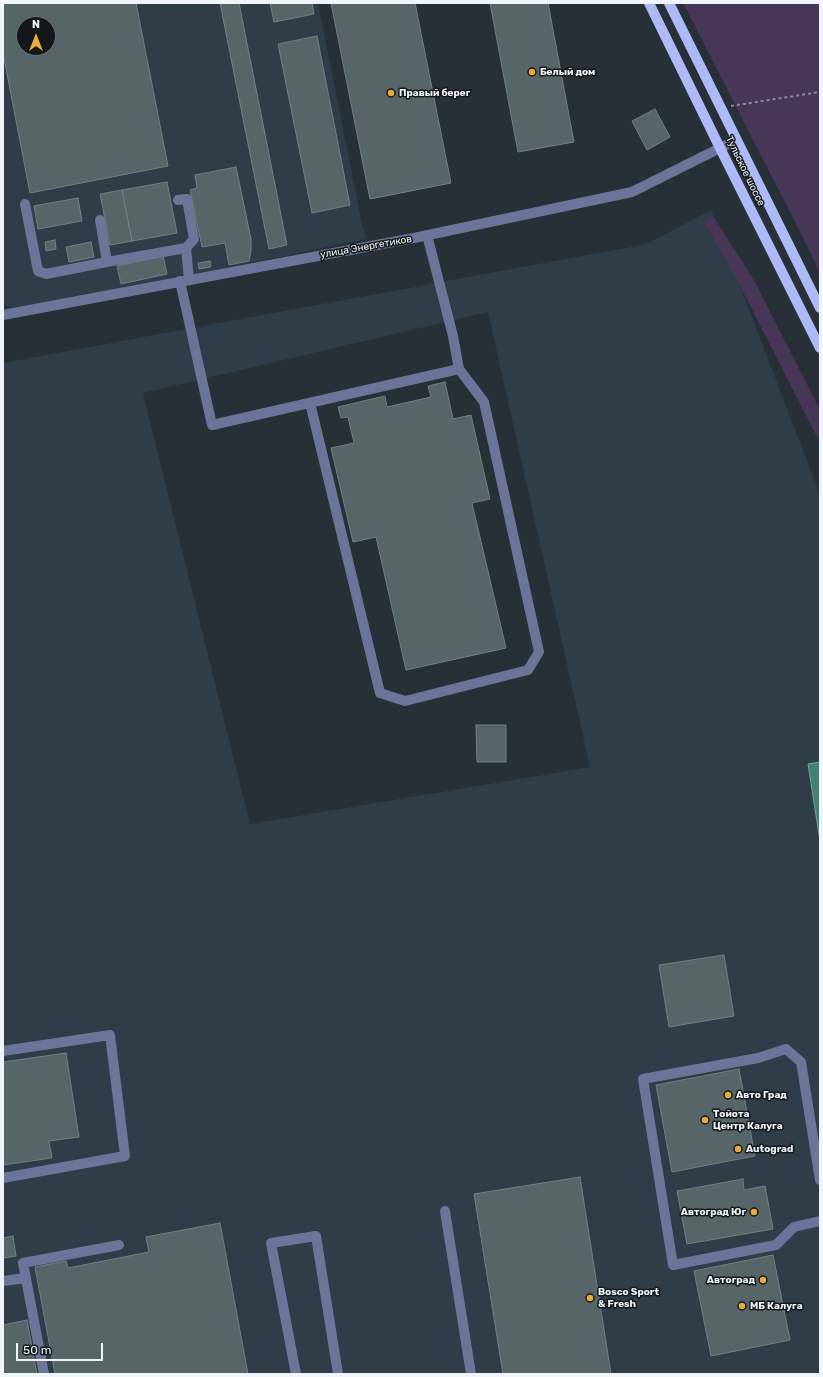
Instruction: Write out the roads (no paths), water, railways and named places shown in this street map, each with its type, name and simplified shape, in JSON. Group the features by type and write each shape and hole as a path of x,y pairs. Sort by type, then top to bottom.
{"main road":[{"name":"Тульское шоссе","path":"650,3 720,148 820,348"},
{"name":"Тульское шоссе","path":"669,3 820,308"}],"street":[{"name":"улица Энергетиков","path":"3,314 427,235 632,192 736,140"},
{"path":"25,204 38,271 46,274 186,248 194,240 187,199 178,200"},
{"path":"100,220 108,262"},
{"path":"310,403 380,693 405,701 528,670 540,652 484,402 458,369 453,336 427,235"},
{"path":"186,248 184,280 212,425 458,369"},
{"path":"3,1051 110,1035 125,1156 3,1178"},
{"path":"820,1180 801,1062 786,1049 758,1058 643,1079 673,1265 776,1245 794,1227 820,1221"},
{"path":"445,1211 471,1374"},
{"path":"296,1374 271,1243 316,1236 338,1374"},
{"path":"44,1374 23,1263 119,1245"},
{"path":"3,1281 26,1278"}],"place":[{"name":"Белый дом","path":"532,72"},
{"name":"Правый берег","path":"391,93"},
{"name":"Авто Град","path":"728,1095"},
{"name":"Тойота Центр Калуга","path":"705,1120"},
{"name":"Autograd","path":"738,1149"},
{"name":"Автоград Юг","path":"754,1212"},
{"name":"Автоград","path":"763,1280"},
{"name":"Bosco Sport & Fresh","path":"590,1298"},
{"name":"МБ Калуга","path":"742,1306"}]}
